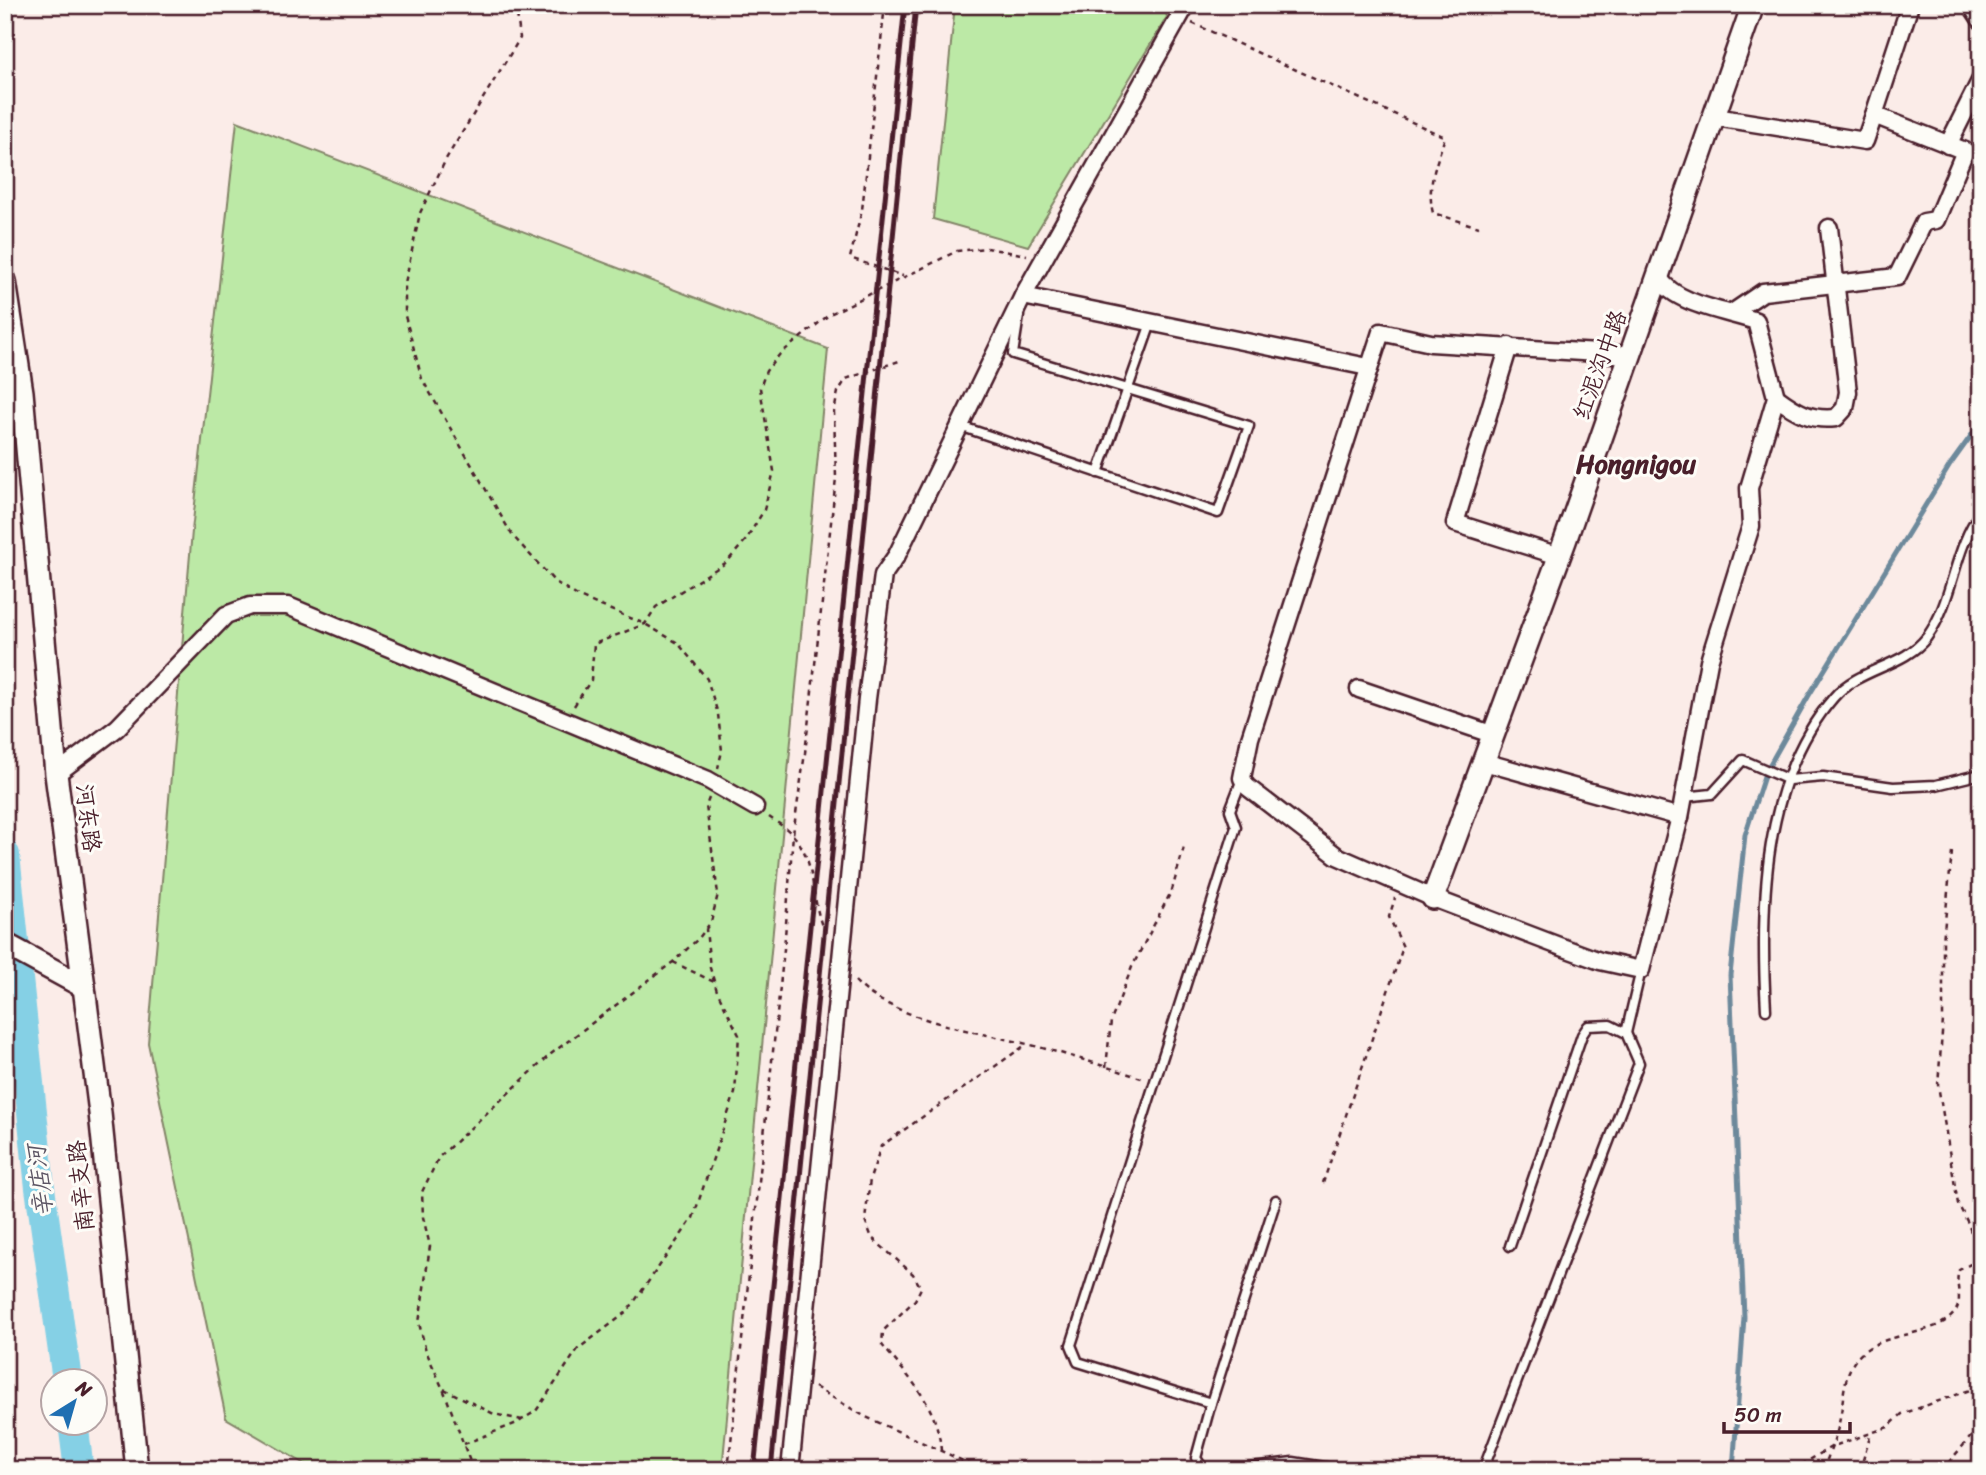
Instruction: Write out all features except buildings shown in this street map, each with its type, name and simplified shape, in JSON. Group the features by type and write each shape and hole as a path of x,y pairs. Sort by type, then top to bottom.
{"street":[{"name":"红泥沟中路","path":"1433,898 1559,556 1753,5"},
{"path":"1715,117 1865,141 1910,5"},
{"path":"1971,5 1981,20"},
{"path":"790,1470 867,699 883,575 897,555 1023,296 1183,11"},
{"path":"1948,145 1981,79"},
{"path":"1732,313 1763,292 1897,277 1924,222 1936,220 1965,151 1874,115"},
{"path":"1776,397 1794,411 1818,420 1836,418 1845,408 1848,392 1829,228"},
{"path":"1631,355 1431,343 1381,332 1367,367 1250,738 1242,778 1246,786 1337,856 1433,898 1600,961 1641,970 1680,817 1709,661 1751,526 1749,488 1776,397 1756,321 1666,290 1658,278"},
{"name":"河东路","path":"5,281 22,393 56,774 84,987"},
{"path":"1023,296 1367,367"},
{"path":"1509,346 1455,523 1559,556"},
{"path":"56,774 117,728 226,615 250,606 288,606 715,784 755,807"},
{"path":"1359,689 1494,735"},
{"path":"1484,762 1680,817"},
{"path":"5,944 84,987"},
{"name":"南辛支路","path":"84,987 100,1113 136,1470"}],"lane":[{"path":"960,426 1218,513 1249,426 1013,354 1023,296"},
{"path":"1098,473 1151,323"},
{"path":"1766,1010 1764,965 1771,839 1789,779 1815,724 1834,697 1853,679 1921,644 1937,623 1964,538 1981,512"},
{"path":"1684,797 1712,794 1743,760 1789,779 1823,777 1893,787 1936,785 1981,774"},
{"path":"1211,1403 1078,1362 1072,1345 1236,827 1230,810 1242,778"},
{"path":"1483,1470 1639,1063 1626,1033 1641,970"},
{"path":"1510,1246 1581,1035 1588,1026 1610,1024 1626,1033"},
{"path":"1204,1470 1196,1458 1276,1200"},
{"path":"1228,1470 1293,1462 1344,1470"}],"path":[{"path":"473,1470 426,1351 419,1323 430,1246 423,1217 422,1192 429,1175 439,1157 551,1054 673,962 711,922 718,894 706,806 715,784 722,751 719,714 707,679 678,643 645,625 579,597 554,581 512,535 422,379 405,316 405,282 420,213 441,168 520,38 516,5"},
{"path":"885,5 862,209 850,258 904,276"},
{"path":"1183,11 1445,137 1432,175 1429,198 1433,213 1479,227"},
{"path":"565,721 591,680 594,643 645,625 656,607 727,562 746,540 764,510 774,471 761,388 766,371 780,354 830,314 957,251 986,248 1027,255 1053,244"},
{"path":"727,1470 784,950 793,834 805,753 836,478 834,412 838,392 846,379 902,360"},
{"path":"755,807 793,834 808,858 818,921 842,964 864,992 897,1010 1027,1044 1155,1083"},
{"path":"1106,1067 1111,1021 1132,967 1172,890 1184,847"},
{"path":"1824,1470 1839,1423 1847,1375 1860,1354 1874,1344 1936,1326 1955,1312 1960,1296 1956,1279 1959,1270 1980,1260 1968,1223 1958,1204 1938,1085 1943,1020 1943,941 1952,852"},
{"path":"1323,1183 1400,958 1403,947 1389,917 1394,899 1407,886"},
{"path":"464,1444 522,1420 536,1411 578,1349 627,1312 693,1217 735,1093 739,1035 715,983 706,929"},
{"path":"673,962 715,983"},
{"path":"941,1451 939,1430 932,1410 919,1388 882,1345 883,1331 915,1300 921,1288 913,1274 872,1238 865,1220 870,1179 881,1146 1027,1044"},
{"path":"800,1378 864,1416 983,1470"},
{"path":"443,1389 494,1414 522,1420"},
{"path":"1793,1470 1831,1447 1871,1433 1923,1405 1981,1389"},
{"path":"1942,1470 1981,1426"},
{"path":"1860,1470 1871,1433"}],"green space":[{"path":"955,5 1164,5 1167,17 1028,246 933,219"},
{"path":"237,121 828,349 722,1470 315,1470 226,1418 148,1043 192,531"}],"waterway":[{"path":"1733,1470 1744,1317 1730,975 1745,835 1765,773 1808,697 1950,465 1981,422"},
{"name":"辛店河","path":"5,855 40,1188 65,1366"},
{"name":"辛店河","path":"75,1436 79,1470"}],"railway":[{"path":"754,1470 905,5"},
{"path":"771,1470 916,5"}],"district":[{"name":"Hongnigou","path":"1636,464"}]}
